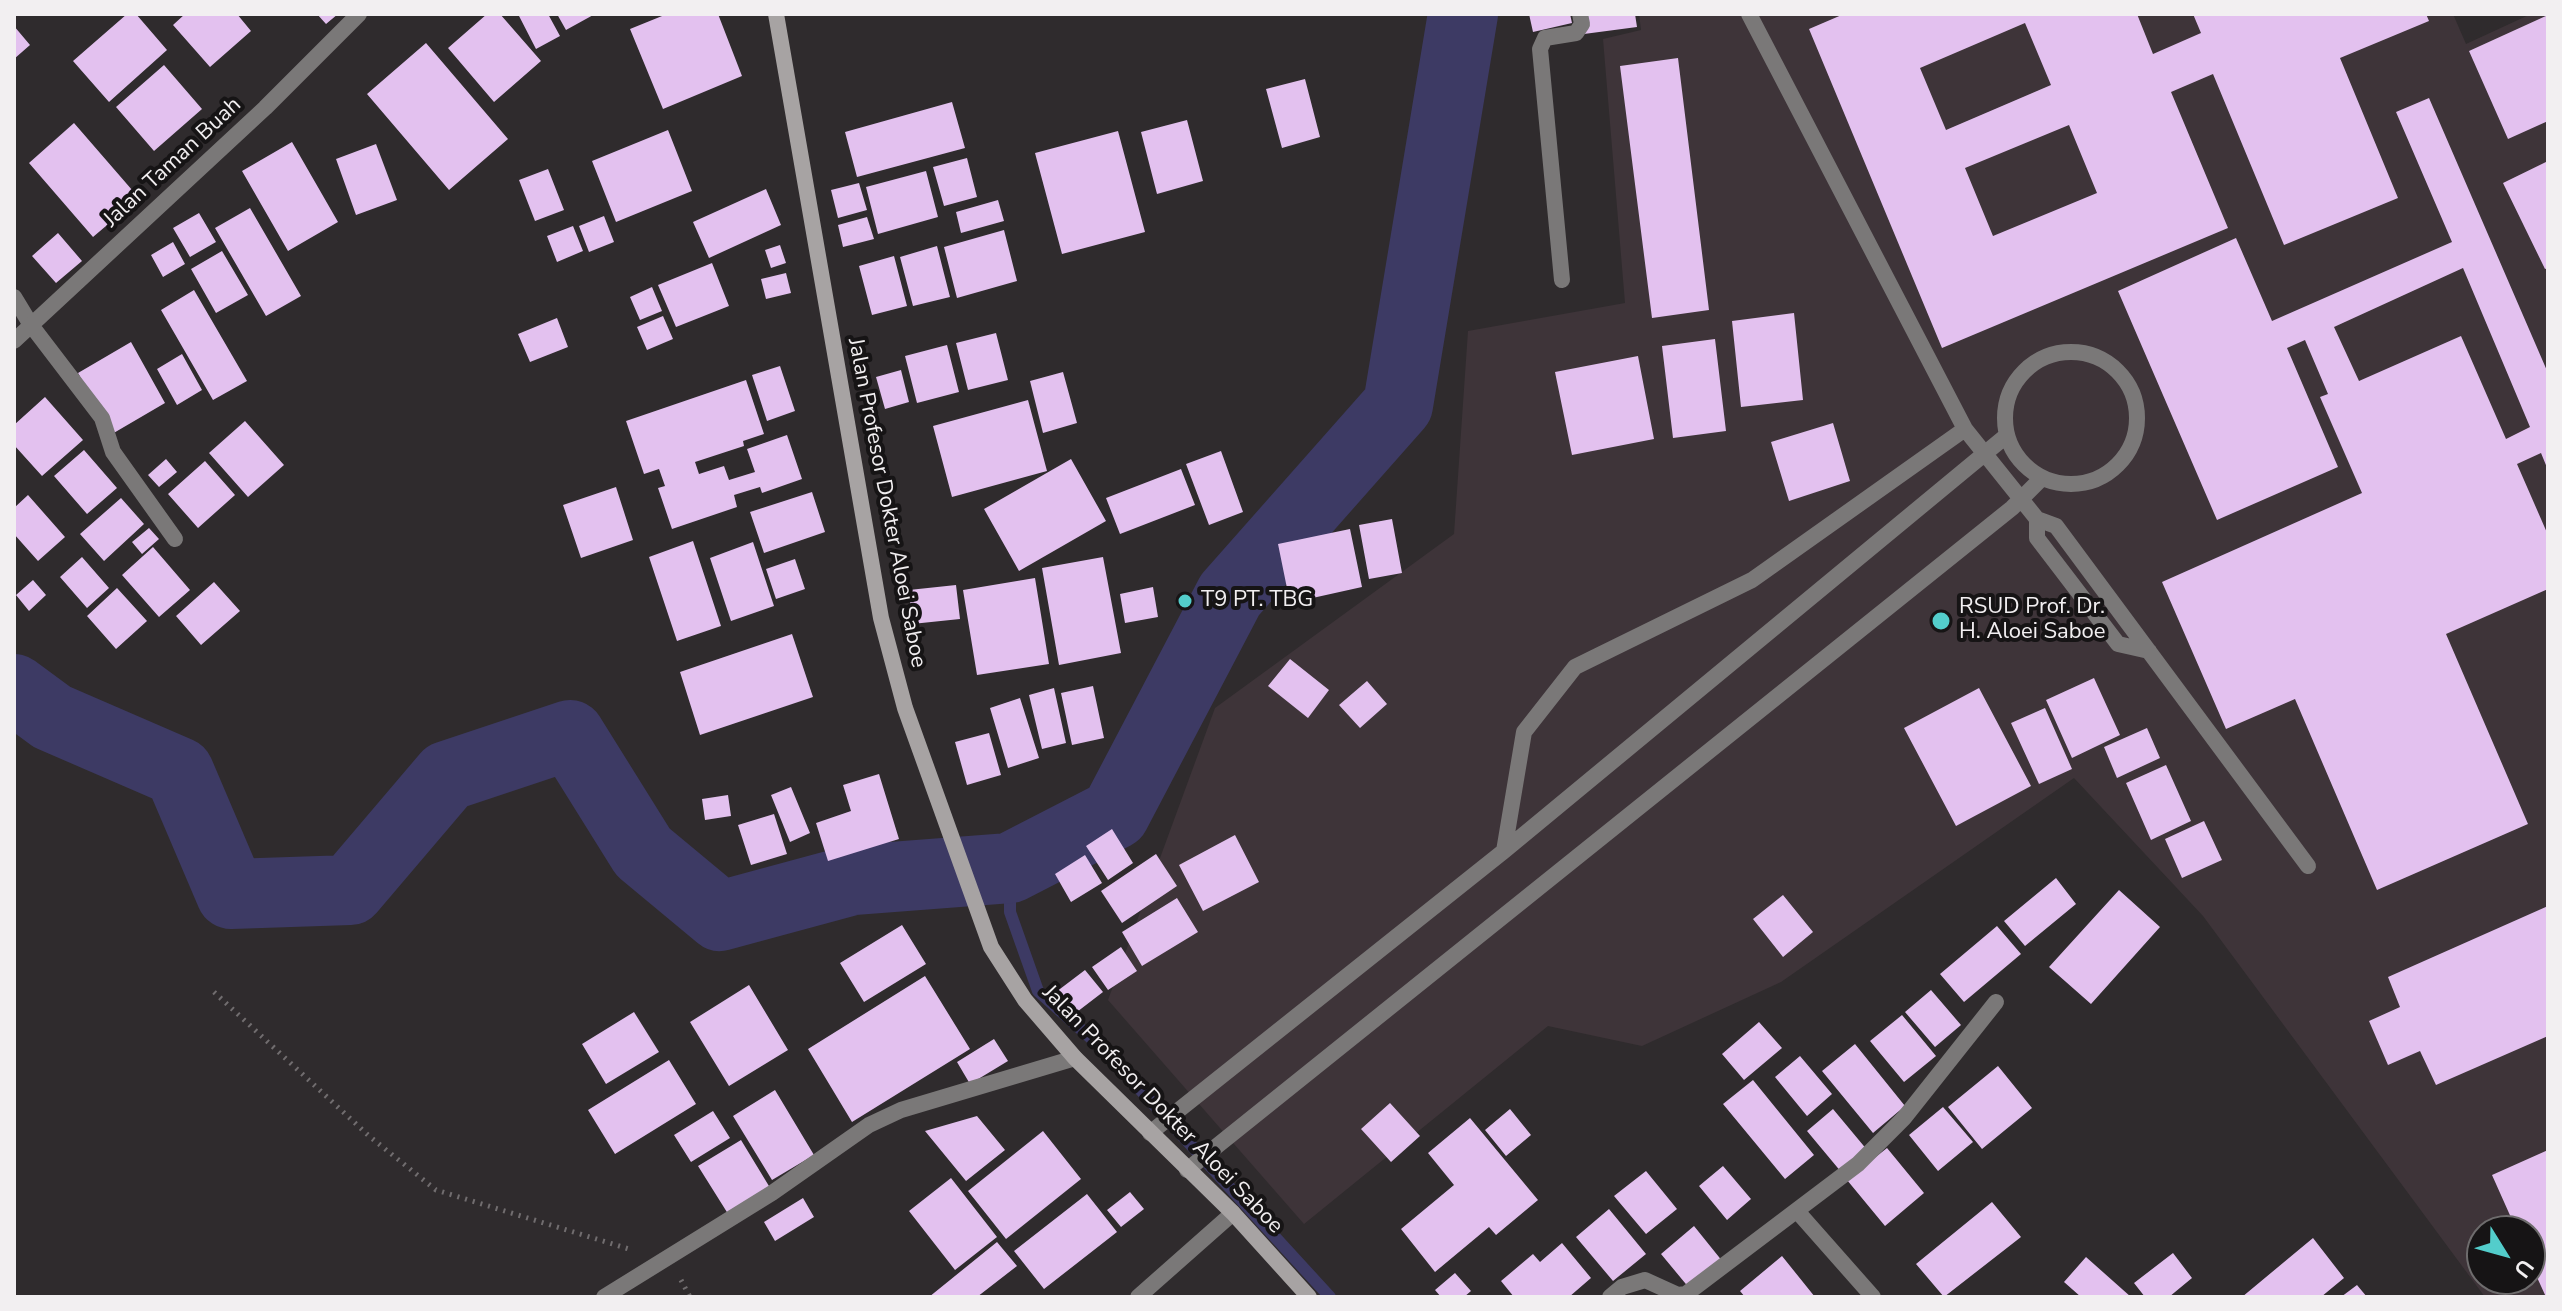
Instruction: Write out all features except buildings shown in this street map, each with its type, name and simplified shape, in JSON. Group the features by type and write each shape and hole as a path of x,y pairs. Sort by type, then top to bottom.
{"street":[{"name":"Jalan Taman Buah","path":"14,341 265,108 359,14"},
{"name":"Jalan Profesor Dokter Aloei Saboe","path":"776,14 881,618 905,708 991,947 1025,1000 1075,1058 1233,1213 1309,1297"},
{"path":"1562,280 1540,49 1545,38 1576,33 1582,24 1580,14"},
{"path":"1749,14 1965,429 2037,519 2037,538 2118,644 2149,651 2308,866"},
{"path":"14,297 31,325 102,418 113,452 175,539"},
{"path":"2063,352 2083,352 2100,358 2116,369 2136,401 2134,439 2126,456 2097,480 2078,485 2041,479 2013,453 2006,436 2007,398 2016,381 2037,362 2063,352"},
{"path":"1504,851 1524,732 1575,667 1752,580 1965,429"},
{"path":"1150,1133 1504,851 2006,436"},
{"path":"1187,1170 2041,479"},
{"path":"1610,1297 1622,1287 1645,1280 1678,1295 1686,1294 1797,1211 1858,1164 1888,1136 1996,1002"},
{"path":"604,1297 664,1263 869,1125 901,1110 1075,1058"},
{"path":"1797,1211 1873,1297"},
{"path":"1138,1297 1233,1213"}],"path":[{"path":"214,992 369,1136 436,1190 616,1244 664,1263 682,1280 690,1297"}],"shaded area":[{"name":"RSUD Prof. Dr. H. Aloei Saboe","path":"1639,14 2453,14 2466,44 2531,14 2548,14 2548,1297 2484,1295 2546,1295 2546,1215 2466,1215 2466,1271 2203,916 2074,778 1781,982 1642,1046 1548,1026 1304,1224 1108,1000 1215,708 1454,534 1468,331 1625,303 1603,39 1641,30"}],"waterway":[{"path":"14,689 52,717 179,772 231,894 350,890 447,776 570,735 643,852 720,916 853,880 1010,868 1115,814 1230,595 1398,405 1463,14"},
{"path":"1010,868 1010,912 1038,991 1102,1048 1330,1297"}],"place":[{"name":"T9 PT. TBG","path":"1185,601"},
{"name":"RSUD Prof. Dr. H. Aloei Saboe","path":"1941,621"}]}
